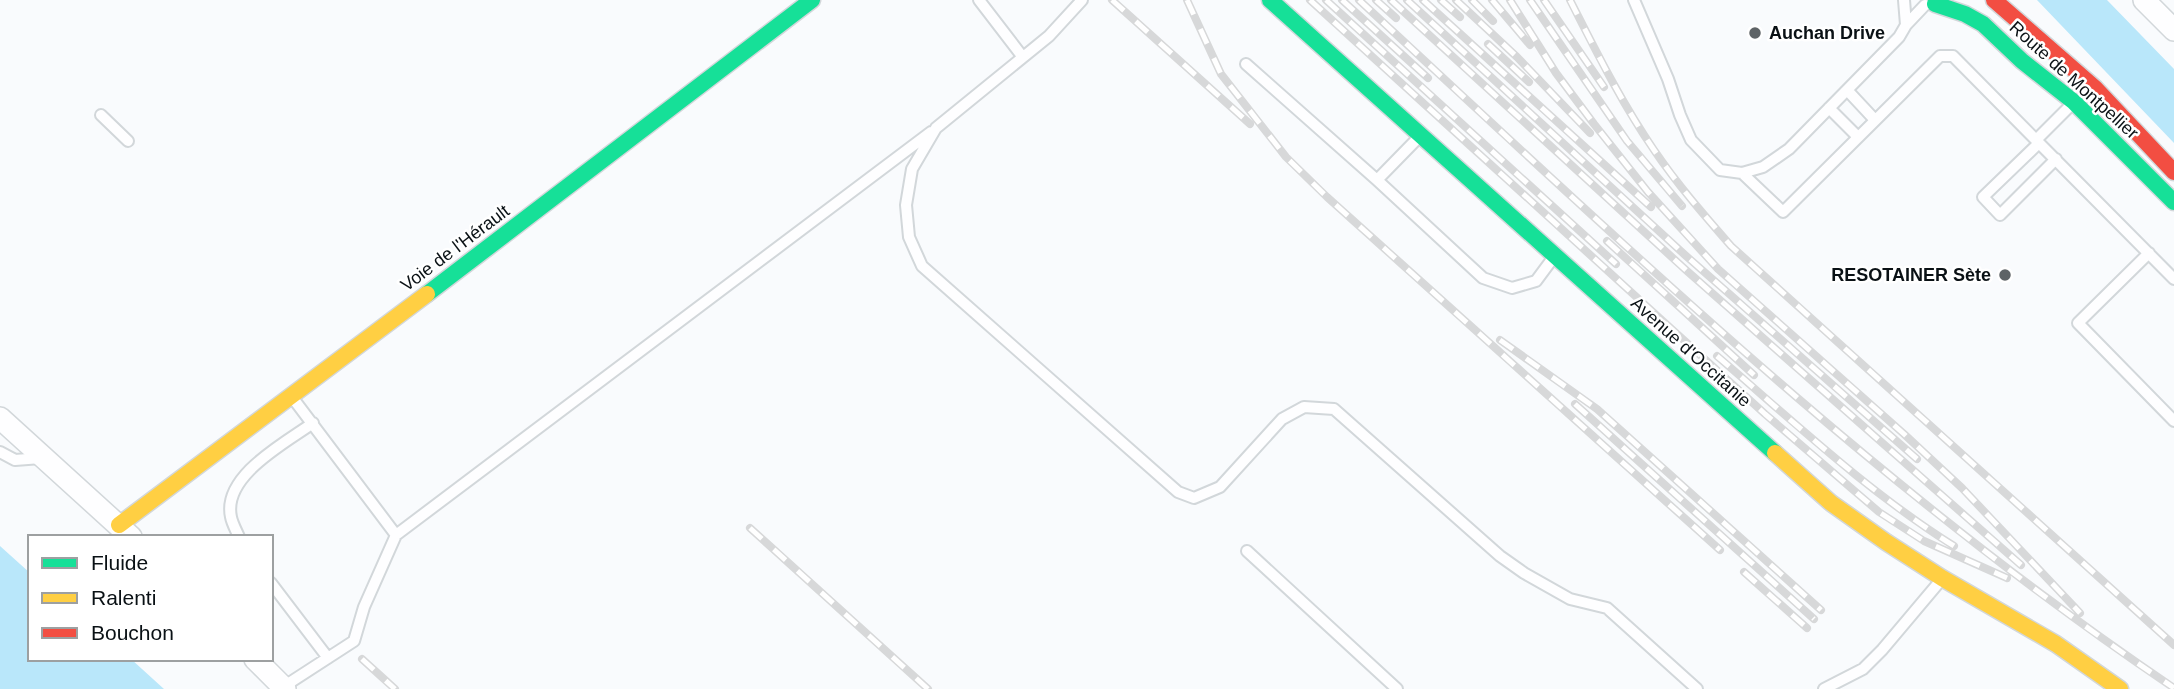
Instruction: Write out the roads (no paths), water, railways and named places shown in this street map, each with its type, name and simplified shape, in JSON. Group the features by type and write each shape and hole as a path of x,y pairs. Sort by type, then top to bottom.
{"street":[{"name":"Voie de l'Hérault","path":"125,531 291,397 812,0"},
{"name":"Avenue d'Occitanie","path":"1270,0 1831,503 1942,578 2026,626 2120,689"},
{"name":"Route de Montpellier","path":"1994,0 2095,88 2174,172"},
{"path":"2144,0 2174,30"},
{"name":"Route de Montpellier","path":"1929,2 1965,14 1983,24 2022,61 2074,102 2174,202"},
{"path":"0,418 125,531"},
{"path":"257,661 284,688"}],"lane":[{"path":"979,0 1022,56"},
{"path":"284,688 354,641 364,607 396,535 936,128 1049,36 1082,0"},
{"path":"1634,0 1691,141 1720,170 1742,173 1763,167 1790,149 1899,37 1906,25 1929,2"},
{"path":"1904,0 1906,25"},
{"path":"1742,173 1783,212 1940,56 1953,56 2174,279"},
{"path":"1246,64 1483,278 1513,288 1536,281 1554,255"},
{"path":"1847,90 1875,120"},
{"path":"2056,159 2000,215 1983,198 2074,102"},
{"path":"1829,108 1858,137"},
{"path":"101,115 128,141"},
{"path":"936,128 912,169 906,205 909,237 922,266 1178,492 1194,498 1220,487 1282,419 1304,407 1334,409 1500,556 1570,599 1607,608 1697,689"},
{"path":"1377,180 1421,135"},
{"path":"2148,253 2078,323 2173,418"},
{"path":"291,397 396,535"},
{"path":"238,535 230,515 232,492 248,470 313,424"},
{"path":"0,452 15,460 44,457"},
{"path":"1247,551 1397,689"},
{"path":"1824,689 1863,669 1942,578"},
{"path":"273,586 328,658"}],"water":[{"path":"2037,0 2107,0 2174,69 2174,143"},
{"path":"0,546 28,571 28,661 133,661 164,689 0,689"}],"railway":[{"path":"1112,0 1250,124"},
{"path":"1187,0 1221,74 1286,157 1327,197 1720,550"},
{"path":"1310,0 1765,414 1879,512 1924,541 2007,578"},
{"path":"1326,0 1616,264"},
{"path":"1342,0 1428,78"},
{"path":"1359,0 1753,360 1958,530 2065,611 2174,688"},
{"path":"1376,0 1396,18"},
{"path":"1391,0 1687,271 2021,565"},
{"path":"1407,0 1685,255 1917,459"},
{"path":"1423,0 1651,207"},
{"path":"1441,0 1460,17"},
{"path":"1456,0 1517,57 1590,133"},
{"path":"1472,0 1493,21"},
{"path":"1492,0 1530,45"},
{"path":"1510,0 1556,73 1594,124 1648,192 1718,269 1962,488 2080,613"},
{"path":"1530,0 1627,141 1682,206"},
{"path":"1544,0 1604,87"},
{"path":"1570,0 1609,76 1642,132 1681,187 1731,246 2174,645"},
{"path":"1488,44 1529,82"},
{"path":"1607,241 1754,375"},
{"path":"1500,340 1597,409 1821,610"},
{"path":"1717,356 1862,480 1954,546"},
{"path":"1575,404 1814,619"},
{"path":"750,528 928,689"},
{"path":"1744,572 1807,628"},
{"path":"362,659 395,689"}],"place":[{"name":"Auchan Drive","path":"1755,33"},
{"name":"RESOTAINER Sète","path":"2005,275"}]}
